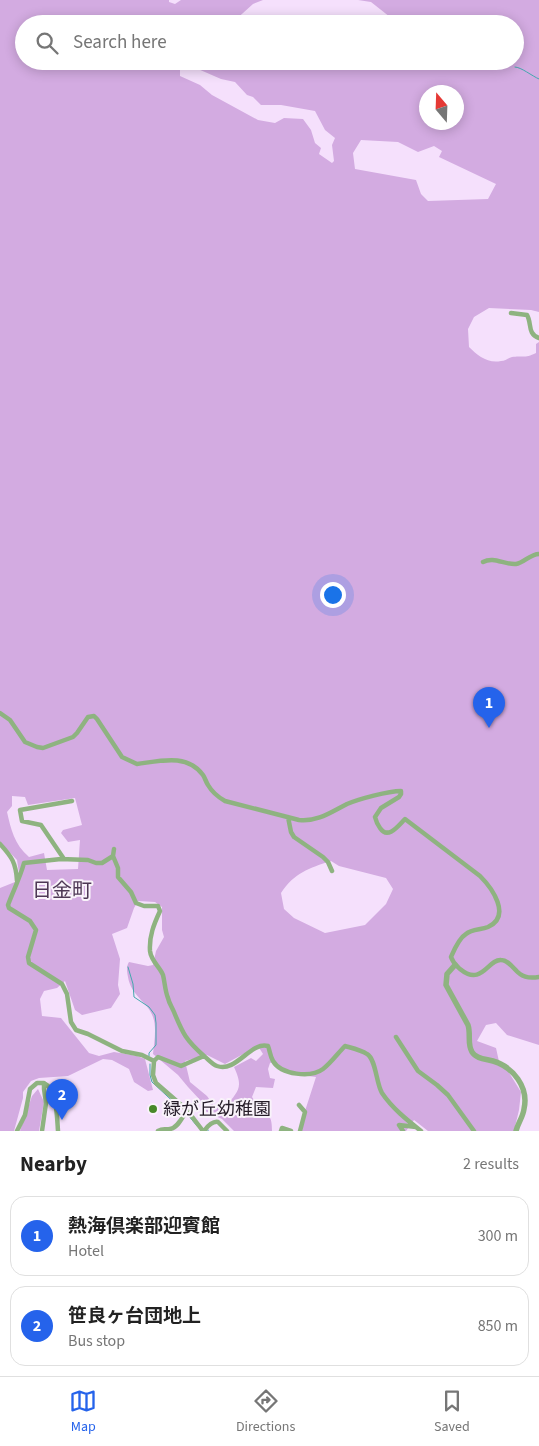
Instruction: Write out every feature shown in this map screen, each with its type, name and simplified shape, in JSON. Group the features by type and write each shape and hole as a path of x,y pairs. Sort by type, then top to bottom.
{"street":[{"path":"511,313 527,315 532,334 539,338"},
{"path":"483,562 491,559 516,564 535,554 539,554"},
{"path":"0,713 10,720 25,742 43,748 73,737 78,733 88,717 94,716 122,757 132,763 176,759 185,761 194,766 203,775 208,786 225,801 299,820 316,819 360,800 401,791 399,797 381,808 376,816 377,824 381,831 385,833 390,832 405,819 480,876 487,883 500,904 499,918 491,926 463,936 452,957 455,964 463,972 479,974 496,961 502,960 506,961 521,975 539,978"},
{"path":"64,860 41,825 22,821 20,810 72,801"},
{"path":"288,817 290,832 294,837 324,858 332,871"},
{"path":"0,844 13,860 17,881"},
{"path":"114,849 113,856 118,868 118,877 132,892 136,903 144,906 158,906 160,908 152,929 150,953 163,975 167,998 180,1029 191,1045 215,1065 221,1067 238,1061 249,1052 264,1045 268,1046 274,1063 290,1073 310,1074 323,1069 345,1046 368,1054 372,1059 382,1092 390,1103 421,1131"},
{"path":"113,856 102,863 96,864 88,860 24,864 21,876 17,881 8,905 9,908 30,921 36,930 28,957 29,963 62,984 67,994 71,1022 76,1030 122,1051 142,1055 154,1061"},
{"path":"455,964 447,974 446,985 468,1025 471,1050 480,1058 495,1062 509,1069 524,1090 524,1109 516,1131"},
{"path":"396,1037 418,1071 448,1095 474,1131"},
{"path":"204,1056 181,1066 158,1057 154,1061 153,1075 156,1083 187,1110 204,1131 216,1122 227,1131"},
{"path":"17,1131 25,1115 30,1089 37,1083 44,1083 51,1089 55,1102 58,1131"},
{"path":"42,1131 46,1104 44,1083"},
{"path":"299,1105 305,1112 300,1131"},
{"path":"158,1131 176,1126 187,1110"},
{"path":"403,1131 399,1125 416,1127"},
{"path":"281,1131 282,1128 291,1131"}],"shaded area":[{"path":"0,0 169,0 169,2 175,4 181,0 263,0 253,4 241,15 15,15 15,70 180,70 180,76 200,85 212,95 258,120 275,123 284,118 303,119 311,130 315,143 321,148 319,154 332,163 334,161 332,145 335,138 325,130 315,111 281,105 261,105 253,97 247,95 235,82 221,79 200,70 524,70 524,15 387,15 371,2 358,0 539,0 539,312 489,308 474,317 468,329 469,347 479,356 496,362 512,357 532,355 536,353 536,344 539,342 539,1045 507,1035 496,1023 486,1025 477,1041 496,1048 500,1066 508,1071 521,1092 514,1131 428,1131 414,1120 406,1131 302,1131 305,1111 316,1077 286,1071 273,1062 270,1063 268,1069 270,1078 275,1079 273,1088 256,1087 252,1097 269,1117 272,1131 234,1131 222,1119 205,1111 201,1101 178,1075 153,1054 155,1031 153,1017 132,989 127,967 129,962 148,966 153,965 156,951 164,937 162,930 162,907 155,902 138,901 127,928 112,934 120,959 118,985 120,994 111,1008 82,1015 75,1010 65,981 57,988 44,991 40,999 42,1016 61,1018 89,1053 99,1056 114,1052 145,1059 153,1090 148,1091 134,1082 129,1069 112,1060 103,1059 68,1076 39,1078 31,1081 23,1092 14,1131 0,1131 0,888 20,880 17,860 0,842","holes":["361,140 398,142 418,152 434,146 442,151 439,157 496,184 488,199 428,201 421,194 416,180 355,169 353,153","12,796 25,797 28,805 75,798 82,825 63,830 61,833 68,842 80,840 78,869 47,870 44,853 29,857 20,847 12,830 7,812 12,806","331,861 339,866 386,878 393,889 386,904 365,925 325,933 294,918 284,909 281,893 297,876","258,1046 263,1054 256,1061 251,1058 234,1067 239,1085 236,1093 225,1108 214,1106 207,1096 190,1082 185,1061 207,1055 225,1064"]},
{"path":"38,1089 44,1102 39,1131 20,1131 32,1096"}],"waterway":[{"path":"523,70 539,79"},
{"path":"128,967 133,984 134,997 149,1007 155,1015 156,1045 149,1053 149,1056"},
{"path":"150,1064 152,1082 180,1108"},
{"path":"188,1115 197,1126"}],"place":[{"name":"熱海倶楽部迎賓館","path":"489,728"},
{"name":"緑が丘幼稚園","path":"153,1109"},
{"name":"笹良ヶ台団地上","path":"62,1120"}],"district":[{"name":"日金町","path":"62,891"}]}
